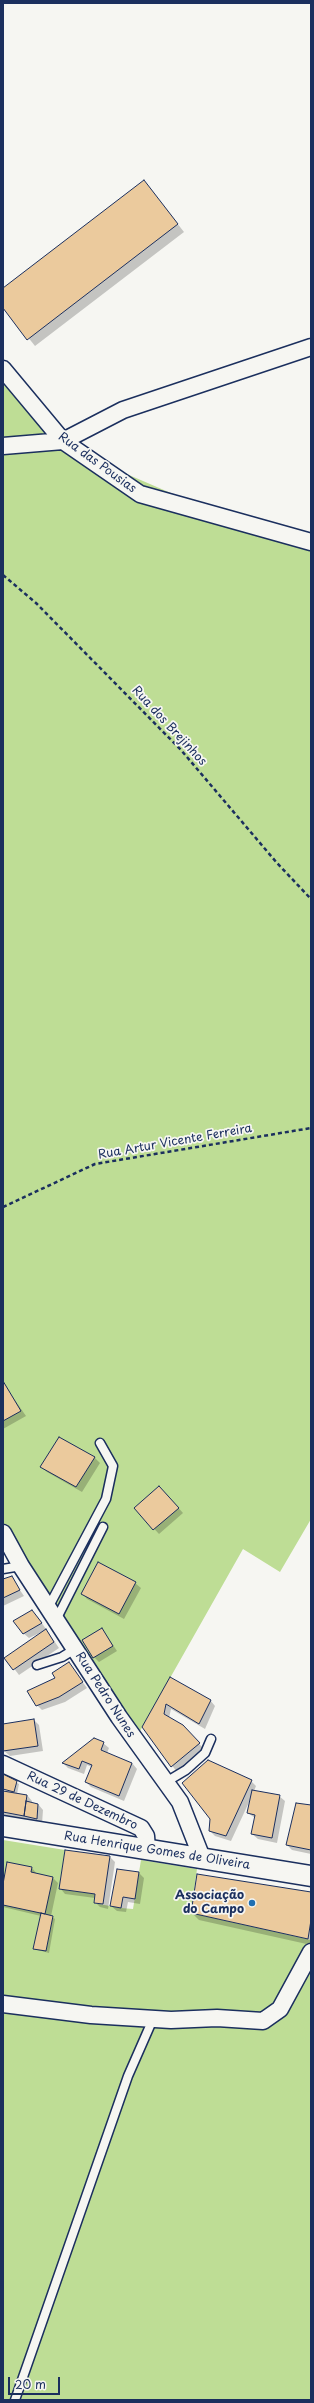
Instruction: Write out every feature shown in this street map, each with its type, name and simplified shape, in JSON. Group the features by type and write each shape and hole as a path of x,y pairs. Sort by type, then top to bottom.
{"street":[{"path":"3,446 63,441 123,410 251,369 311,347"},
{"name":"Rua das Pousias","path":"3,369 63,441 140,494 311,542"},
{"name":"Rua Pedro Nunes","path":"3,1533 21,1566 134,1740 180,1802 202,1858"},
{"name":"Rua 29 de Dezembro","path":"3,1764 141,1828 146,1836 147,1849"},
{"name":"Rua Henrique Gomes de Oliveira","path":"3,1826 311,1876"},
{"path":"3,2004 91,2015 153,2019 217,2018 263,2020 280,2009 311,1952"}],"lane":[{"path":"52,1614 106,1499 113,1466 100,1442"},
{"path":"52,1614 103,1527"},
{"path":"3,1569 21,1566"},
{"path":"37,1665 62,1657 75,1649"},
{"path":"166,1782 186,1770 205,1753 211,1739"},
{"path":"15,2400 128,2076 153,2019"}],"path":[{"name":"Rua dos Brejinhos","path":"3,576 36,603 182,750 277,863 311,899"},
{"name":"Rua Artur Vicente Ferreira","path":"3,1207 95,1164 311,1128"}],"green space":[{"path":"3,369 85,456 238,522 311,542 311,1519 280,1572 243,1549 135,1740 3,1533"},
{"path":"3,1840 65,1850 59,1889 95,1894 94,1903 121,1908 133,1909 141,1860 197,1869 191,1913 311,1940 311,2400 16,2400 150,2023 13,2400 3,2400"}],"building":[{"path":"144,180 178,224 27,340 3,308 3,288"},
{"path":"3,1381 21,1411 3,1421"},
{"path":"59,1437 95,1457 76,1487 40,1467"},
{"path":"159,1486 179,1508 153,1530 134,1508"},
{"path":"98,1562 136,1582 119,1614 81,1594"},
{"path":"12,1576 20,1590 3,1598 3,1579"},
{"path":"32,1610 42,1623 23,1634 13,1621"},
{"path":"102,1628 113,1646 93,1658 82,1640"},
{"path":"46,1629 54,1642 13,1670 4,1658"},
{"path":"69,1662 83,1682 59,1697 36,1706 27,1691 55,1678 52,1673"},
{"path":"170,1677 211,1700 199,1724 166,1704 164,1714 183,1725 200,1743 171,1767 142,1727"},
{"path":"34,1719 38,1746 3,1751 3,1724"},
{"path":"94,1738 104,1742 101,1750 132,1763 119,1796 85,1782 92,1765 82,1761 79,1769 62,1763"},
{"path":"208,1760 252,1780 226,1836 209,1831 210,1819 182,1783"},
{"path":"3,1774 17,1781 14,1792 3,1789"},
{"path":"252,1790 280,1795 272,1838 251,1834 255,1815 247,1813"},
{"path":"3,1791 27,1795 24,1816 3,1812"},
{"path":"26,1801 38,1804 37,1819 24,1816"},
{"path":"296,1803 311,1805 311,1850 286,1845"},
{"path":"65,1850 110,1856 103,1904 94,1903 95,1894 59,1889"},
{"path":"7,1862 32,1867 31,1872 53,1877 45,1914 3,1905 3,1884"},
{"path":"117,1869 139,1872 135,1899 123,1897 121,1908 110,1906"},
{"name":"Associação do Campo","path":"197,1874 311,1892 311,1920 308,1939 191,1913"},
{"path":"41,1913 53,1916 46,1951 33,1949"}],"place":[{"name":"Associação do Campo","path":"252,1903"}]}
